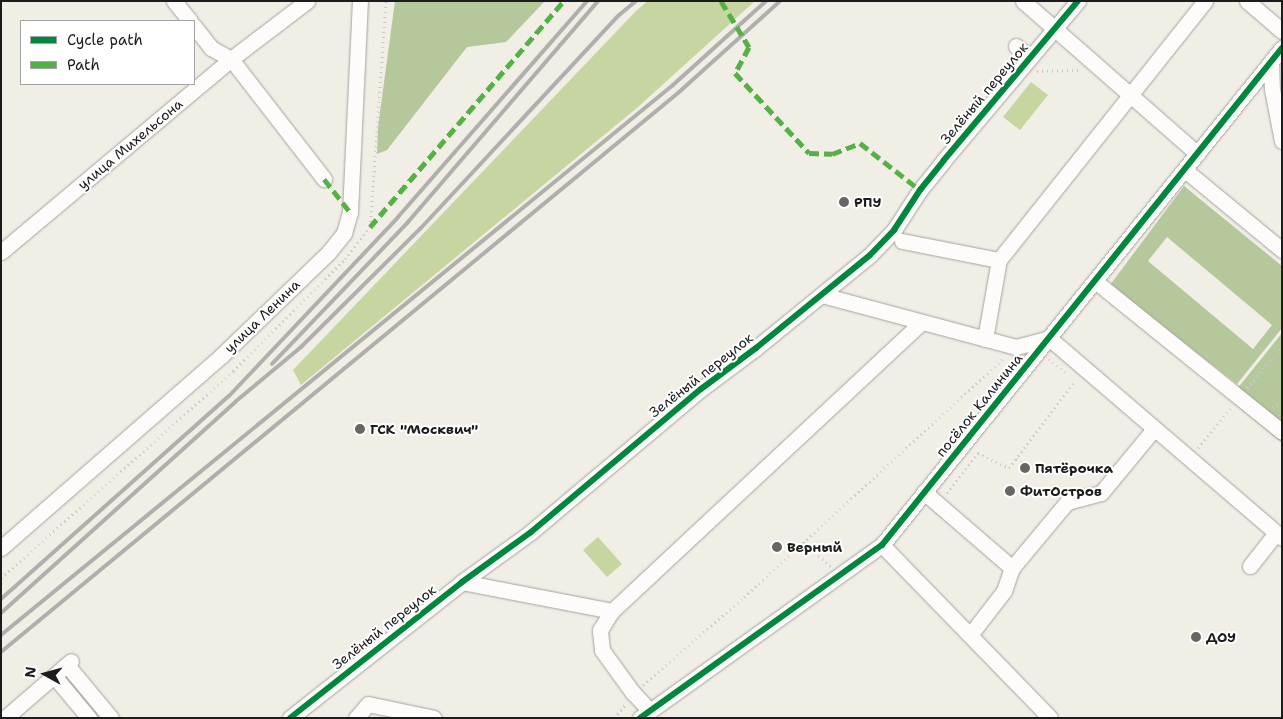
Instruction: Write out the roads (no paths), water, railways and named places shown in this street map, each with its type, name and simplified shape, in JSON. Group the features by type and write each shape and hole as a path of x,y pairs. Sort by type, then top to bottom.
{"street":[{"path":"174,1 189,20"},
{"path":"1023,1 1198,154"},
{"name":"Зелёный переулок","path":"290,718 462,582 531,532 702,389 822,295 894,230 920,190 1078,1"},
{"path":"985,339 999,260 1205,1"},
{"path":"1247,1 1282,31"},
{"name":"улица Михельсона","path":"1,252 297,4"},
{"name":"улица Ленина","path":"1,548 221,356 328,253 344,233 350,212 357,5"},
{"path":"195,27 211,48 230,60 324,179"},
{"path":"1016,46 1030,58"},
{"name":"посёлок Калинина","path":"645,714 882,545 1282,48"},
{"path":"1270,62 1272,89 1282,141"},
{"path":"1184,170 1282,250"},
{"path":"902,241 999,260"},
{"path":"1095,281 1282,432"},
{"path":"822,295 920,323 1016,347 1049,338 1279,535 1250,566"},
{"path":"645,714 633,693 602,650 600,630 612,611 920,323"},
{"path":"970,635 1004,591 1012,568 1067,502 1101,492 1154,429"},
{"path":"924,492 1012,568"},
{"path":"882,545 1050,718"},
{"path":"462,582 612,611"},
{"path":"5,718 69,663 111,718"},
{"path":"54,676 89,718"},
{"path":"356,718 368,704 434,718"}],"railway":[{"path":"1,599 229,396 398,217 587,1"},
{"path":"272,364 408,222 598,1"},
{"path":"1,613 235,402 301,347 420,229 618,16 636,1"},
{"path":"1,635 673,85 766,1"},
{"path":"1,652 678,93 780,1"}],"place":[{"name":"РПУ","path":"844,202"},
{"name":"ГСК \"Москвич\"","path":"360,429"},
{"name":"Пятёрочка","path":"1025,468"},
{"name":"ФитОстров","path":"1010,491"},
{"name":"Верный","path":"777,547"},
{"name":"ДОУ","path":"1196,637"}]}
